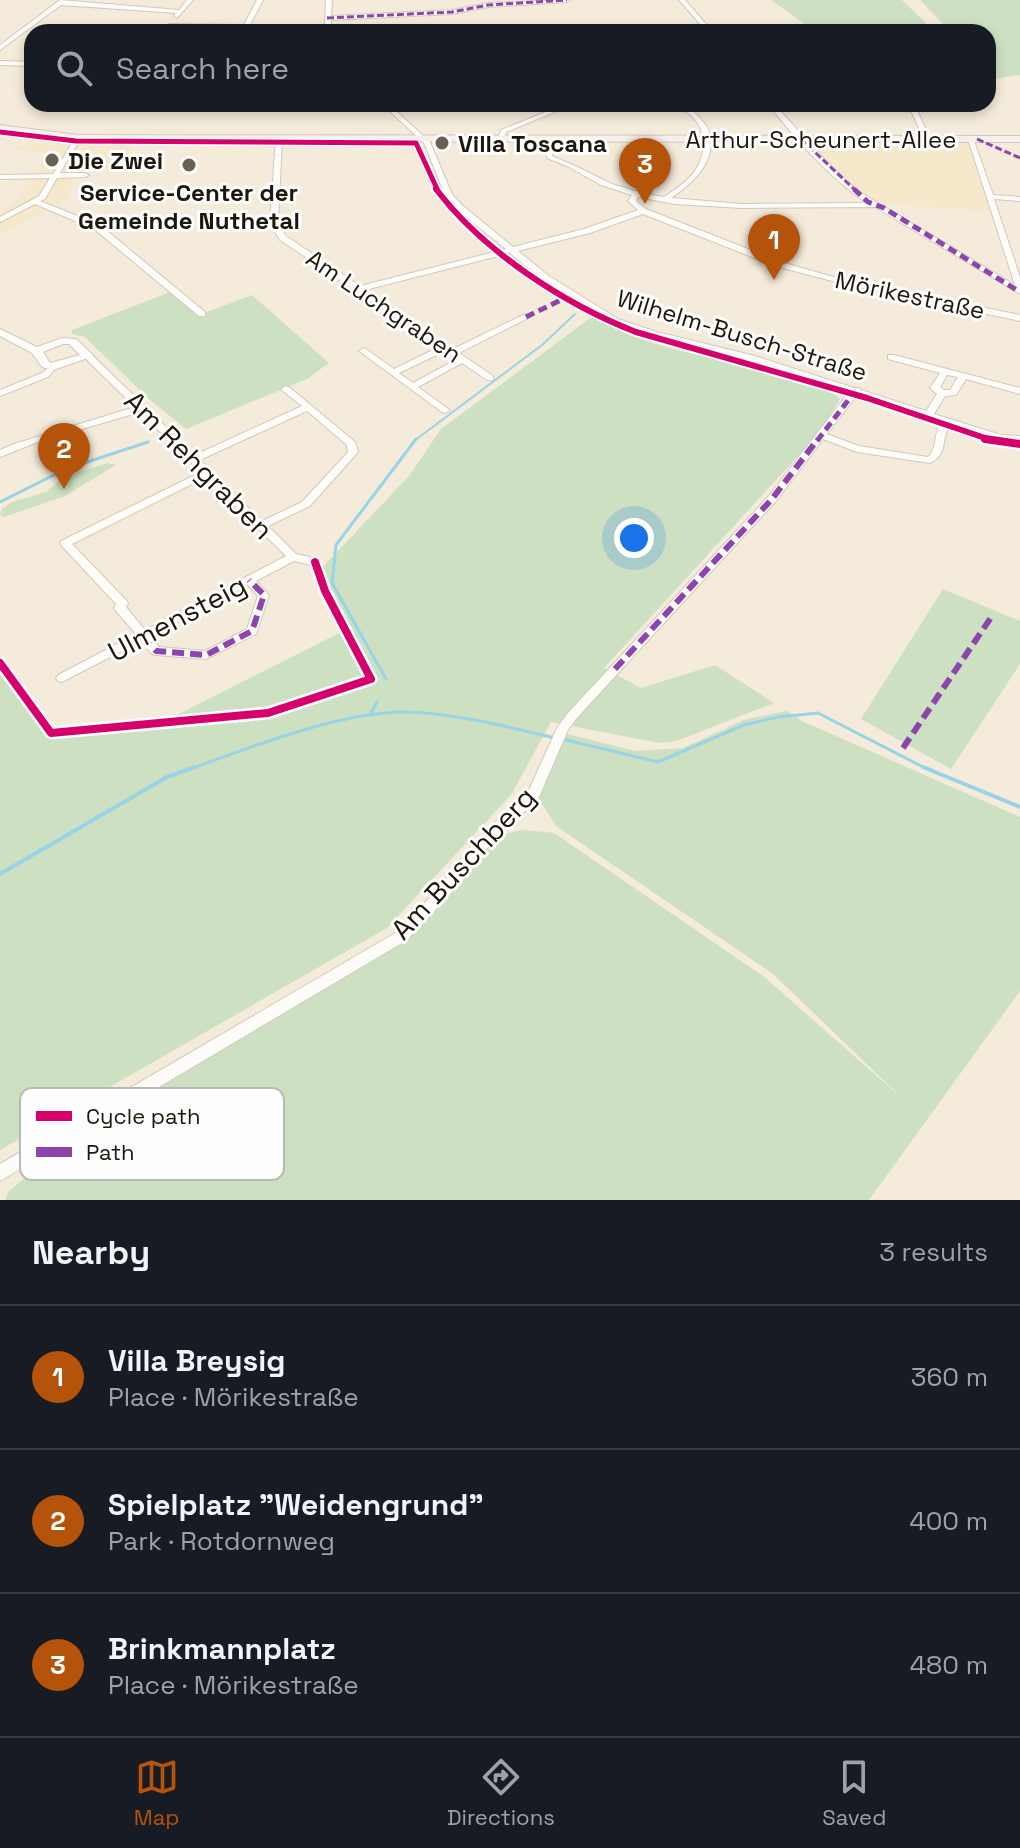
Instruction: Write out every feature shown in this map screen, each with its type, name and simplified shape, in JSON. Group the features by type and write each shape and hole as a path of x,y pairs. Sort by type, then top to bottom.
{"main road":[{"name":"Arthur-Scheunert-Allee","path":"0,128 78,138 1020,139"}],"street":[{"path":"171,24 190,0"},
{"path":"248,24 260,0"},
{"path":"328,24 329,0"},
{"path":"327,18 452,12 488,5 567,0"},
{"path":"682,0 703,24"},
{"path":"32,24 62,1 180,12"},
{"path":"0,48 24,30"},
{"path":"0,63 24,64"},
{"name":"Wilhelm-Busch-Straße","path":"394,112 431,148 449,195 459,207 570,295 624,324 752,358 1000,438 1020,440"},
{"path":"501,138 503,131 551,112"},
{"path":"667,198 698,175 707,155 706,130 690,112"},
{"path":"778,112 801,139 873,205"},
{"path":"915,112 927,139"},
{"path":"0,220 36,202 78,138"},
{"name":"Am Luchgraben","path":"279,138 274,224 283,238 490,378"},
{"path":"548,138 549,157 554,161 616,189 636,194 745,206 873,205 884,208 1020,291"},
{"path":"971,139 1020,291"},
{"path":"0,177 85,175"},
{"path":"359,289 587,231 643,211 632,201 636,194"},
{"path":"990,197 1020,199"},
{"path":"36,202 97,227 202,314"},
{"name":"Mörikestraße","path":"643,211 778,264 863,286 1020,318"},
{"path":"394,372 526,317"},
{"path":"0,332 36,351 46,365 53,367"},
{"name":"Am Rehgraben","path":"36,351 62,341 72,341 293,557 315,562"},
{"path":"363,351 445,410"},
{"path":"0,393 45,375 53,367 88,356"},
{"name":"Wilhelm-Busch-Straße","path":"891,357 1020,391"},
{"path":"413,386 462,360"},
{"path":"945,371 935,388 942,393 953,393 963,376"},
{"path":"260,526 306,504 353,452 352,444 286,389"},
{"name":"Am Buschberg","path":"144,1088 402,936 443,893 478,848 534,793 563,728 572,716 772,499 856,390"},
{"path":"929,414 942,393"},
{"path":"195,459 308,407"},
{"path":"1,451 109,422 142,408"},
{"path":"823,436 857,449 930,460 937,454 942,428 948,421"},
{"path":"209,472 65,543 122,603 120,608 156,651 206,655 252,631 264,595 249,580"},
{"name":"Ulmensteig","path":"62,678 293,557"},
{"name":"Am Buschberg","path":"0,1173 20,1161"}],"shaded area":[{"path":"32,141 134,143 125,170 80,173 62,203 0,234 0,210 16,203 48,153 14,149"},
{"path":"809,142 970,142 990,211 875,204"}],"green space":[{"path":"771,0 902,0 927,24 805,24"},
{"path":"920,0 1020,0 1020,75 996,79 996,24 943,24"},
{"path":"173,291 202,314 252,295 329,363 307,379 186,429 149,399 85,337 72,334 72,330"},
{"path":"593,316 639,338 809,383 840,399 819,433 604,668 641,688 715,665 774,703 676,741 659,743 551,722 511,795 387,928 108,1088 20,1088 20,1139 0,1150 0,670 48,736 165,727 167,720 341,632 316,574 409,476 441,429"},
{"path":"107,463 116,465 65,496 4,517 0,515 2,509 12,502 46,492 64,477"},
{"path":"943,589 1020,621 1020,664 951,769 861,719"},
{"path":"787,711 802,721 1020,817 1020,991 869,1200 5,1200 8,1192 22,1180 284,1180 284,1088 151,1088 402,936 490,837 522,830 554,833 763,976 903,1099 773,974 556,826 539,799 567,734 636,751 683,748 746,719"}],"waterway":[{"path":"415,440 542,345 575,314"},
{"path":"386,679 332,583 336,545 415,440"},
{"path":"0,502 66,469 148,442"},
{"path":"370,715 377,702"},
{"path":"189,769 294,733 377,714 403,712 440,715 555,738"},
{"path":"566,740 658,762 744,725 778,717 818,713 924,767"},
{"path":"0,874 167,777 195,767"},
{"path":"924,767 1020,807"}],"marked path":[{"path":"327,18 452,12 488,5 567,0"},
{"path":"801,139 868,202 884,208 1020,292"},
{"path":"977,139 1020,158"},
{"path":"526,317 567,297"},
{"path":"615,669 772,499 856,390"},
{"path":"142,637 156,651 206,655 252,631 264,595 249,580"},
{"path":"903,748 992,616"}],"cycle path":[{"path":"0,132 76,141 416,143 436,189 455,214 548,289 600,318 636,332 867,398 988,440 1020,444"},
{"path":"0,663 51,733 268,713 371,679 325,591 315,562"}],"place":[{"name":"Villa Toscana","path":"442,143"},
{"name":"Die Zwei","path":"52,160"},
{"name":"Service-Center der Gemeinde Nuthetal","path":"189,165"},
{"name":"Brinkmannplatz","path":"645,204"},
{"name":"Villa Breysig","path":"774,280"},
{"name":"Spielplatz \"Weidengrund\"","path":"64,489"}]}
